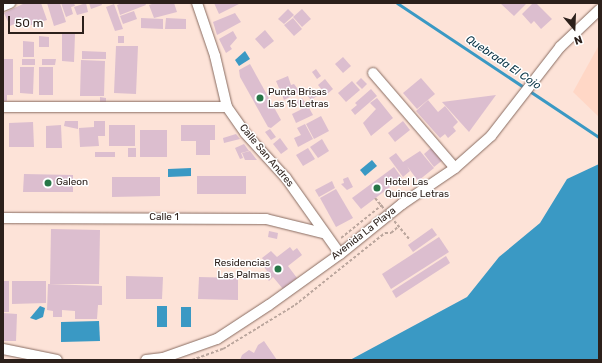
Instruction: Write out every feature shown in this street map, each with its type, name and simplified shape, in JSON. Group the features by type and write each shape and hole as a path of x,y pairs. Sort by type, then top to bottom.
{"street":[{"path":"3,6 10,3"},
{"name":"Calle San Andres","path":"198,3 216,56 227,106 245,133 286,178 323,233 340,254"},
{"name":"Avenida La Playa","path":"146,360 163,358 216,339 270,305 340,254 402,204 455,168 491,136 560,47 599,10"},
{"path":"373,73 455,168"},
{"path":"3,108 227,106"},
{"name":"Calle 1","path":"3,218 266,219 323,233"},
{"path":"3,349 57,360"}],"path":[{"path":"376,198 410,240"},
{"path":"332,245 382,205"},
{"path":"192,360 223,349 295,305 385,233 391,233 399,226"}],"shaded area":[{"path":"599,45 599,117 573,92"}],"water":[{"path":"245,51 250,59 239,66 235,60"},
{"path":"372,160 377,166 365,176 360,170"},
{"path":"599,164 599,360 350,360 467,297 499,257 540,223 567,179"},
{"path":"191,168 191,176 168,177 168,169"},
{"path":"40,306 45,308 43,317 36,320 30,318"},
{"path":"157,306 167,306 167,327 157,327"},
{"path":"181,307 191,307 191,327 181,327"},
{"path":"99,321 100,341 61,342 61,322"}],"building":[{"path":"25,3 41,3 47,20 25,27 23,20 10,26 4,13"},
{"path":"47,3 60,3 66,22 54,26"},
{"path":"61,3 74,3 75,6 71,7 73,14 66,17"},
{"path":"86,3 88,12 77,15 74,7"},
{"path":"89,3 101,3 102,5 91,9"},
{"path":"122,3 145,3 146,5 120,15 117,5"},
{"path":"155,3 174,3 177,12 154,18 149,5"},
{"path":"214,3 241,3 219,14"},
{"path":"500,3 527,3 514,16"},
{"path":"533,3 536,3 552,19 541,29 534,21 531,24 522,14"},
{"path":"114,4 123,29 115,31 106,7"},
{"path":"288,9 294,15 284,24 278,19"},
{"path":"302,9 311,19 302,27 293,17"},
{"path":"134,11 137,19 123,24 120,16"},
{"path":"235,13 241,22 217,35 213,22"},
{"path":"141,18 163,19 163,29 141,28"},
{"path":"166,18 186,19 186,29 165,29"},
{"path":"293,18 302,29 294,36 284,25"},
{"path":"265,30 274,41 264,49 255,39"},
{"path":"233,31 237,38 230,46 232,49 226,53 219,39"},
{"path":"62,34 75,34 74,62 62,61"},
{"path":"39,36 49,37 49,47 39,47"},
{"path":"118,36 124,36 124,43 118,43"},
{"path":"23,41 34,42 34,57 23,57"},
{"path":"116,46 138,46 136,94 114,93"},
{"path":"82,51 106,52 106,59 82,59"},
{"path":"343,57 351,66 343,73 335,64"},
{"path":"3,59 13,59 13,95 7,95 7,101 3,101"},
{"path":"22,59 35,59 35,65 22,65"},
{"path":"42,59 56,59 55,65 42,65"},
{"path":"81,60 105,61 104,96 80,96"},
{"name":"Punta Brisas Las 15 Letras","path":"250,64 281,120 271,128 268,127 240,77 239,70"},
{"path":"20,67 34,67 33,94 20,93"},
{"path":"39,67 53,67 53,95 39,95"},
{"path":"316,69 321,76 317,79 312,72"},
{"path":"288,76 291,85 294,84 300,92 284,100 276,81"},
{"path":"361,78 367,84 362,89 356,83"},
{"path":"421,78 435,94 417,109 403,93"},
{"path":"325,79 333,89 326,95 318,85"},
{"path":"352,81 360,90 346,102 338,93"},
{"path":"371,89 377,96 355,115 351,110 357,105 355,103"},
{"path":"312,90 317,96 311,100 306,94"},
{"path":"496,95 469,132 442,102"},
{"path":"100,97 106,98 106,102 100,102"},
{"path":"302,98 307,105 301,109 296,101"},
{"path":"377,98 393,118 371,136 363,123 376,109 370,103"},
{"path":"428,100 438,112 445,106 458,122 453,127 456,131 448,138 445,134 440,138 416,111"},
{"path":"308,106 313,115 296,123 292,114"},
{"path":"321,116 329,131 314,139 306,124"},
{"path":"65,121 78,121 78,129 64,126"},
{"path":"94,121 105,121 105,136 98,136 99,146 80,147 79,128 94,127"},
{"path":"403,121 410,130 395,142 388,133"},
{"path":"33,122 34,147 9,147 9,123"},
{"path":"305,124 313,139 298,147 294,138 301,135 297,128"},
{"path":"61,125 62,148 46,148 46,126"},
{"path":"109,125 135,125 135,146 109,146"},
{"path":"181,125 215,125 215,140 210,140 210,155 196,155 196,141 181,141"},
{"path":"270,129 276,137 271,140 265,132"},
{"path":"140,130 167,130 167,157 140,157"},
{"path":"236,134 240,139 224,143 223,138"},
{"path":"280,138 288,149 281,154 273,144"},
{"path":"322,139 329,151 318,158 310,147"},
{"path":"244,144 249,151 241,153 243,158 240,159 235,148"},
{"path":"433,146 444,159 434,167 424,154"},
{"path":"128,148 136,148 136,157 128,157"},
{"path":"308,148 315,159 303,166 296,155"},
{"path":"250,151 257,160 245,160 242,153"},
{"path":"420,151 434,168 418,181 407,166 410,171 403,177 389,158 396,153 403,162"},
{"path":"95,152 115,152 115,157 95,157"},
{"name":"Hotel Las Quince Letras","path":"394,167 402,178 361,209 352,198"},
{"name":"Galeon","path":"24,174 73,175 73,192 23,192"},
{"path":"197,176 246,176 246,194 197,194"},
{"path":"112,177 160,177 160,196 112,197"},
{"path":"348,177 353,187 347,190 341,184 344,183 343,179"},
{"path":"332,181 335,188 319,197 315,190"},
{"path":"336,189 353,218 336,227 320,198"},
{"path":"432,228 437,235 413,252 408,245"},
{"path":"51,229 100,230 99,284 50,284"},
{"path":"269,231 278,233 277,239 268,237"},
{"path":"439,237 449,252 391,289 382,274"},
{"name":"Residencias Las Palmas","path":"290,247 293,251 297,248 302,255 288,266 297,278 283,289 273,277 269,281 263,274 267,271 264,267 267,265 262,258 271,251 277,257"},
{"path":"446,256 450,263 396,298 392,291"},
{"path":"126,276 163,277 162,299 126,299"},
{"path":"199,277 238,278 238,300 198,299"},
{"path":"3,281 9,281 9,312 3,312"},
{"path":"12,281 46,281 46,303 12,304"},
{"path":"48,284 102,286 102,305 98,305 97,319 75,319 75,311 62,310 62,317 53,317 53,311 47,310"},
{"path":"3,313 17,314 16,341 3,341"},
{"path":"264,341 277,360 240,360 242,355 249,350 254,353 258,345"}],"waterway":[{"name":"Quebrada El Cojo","path":"397,3 599,137"}],"place":[{"name":"Punta Brisas Las 15 Letras","path":"260,98"},
{"name":"Galeon","path":"48,183"},
{"name":"Hotel Las Quince Letras","path":"377,188"},
{"name":"Residencias Las Palmas","path":"278,269"}]}
